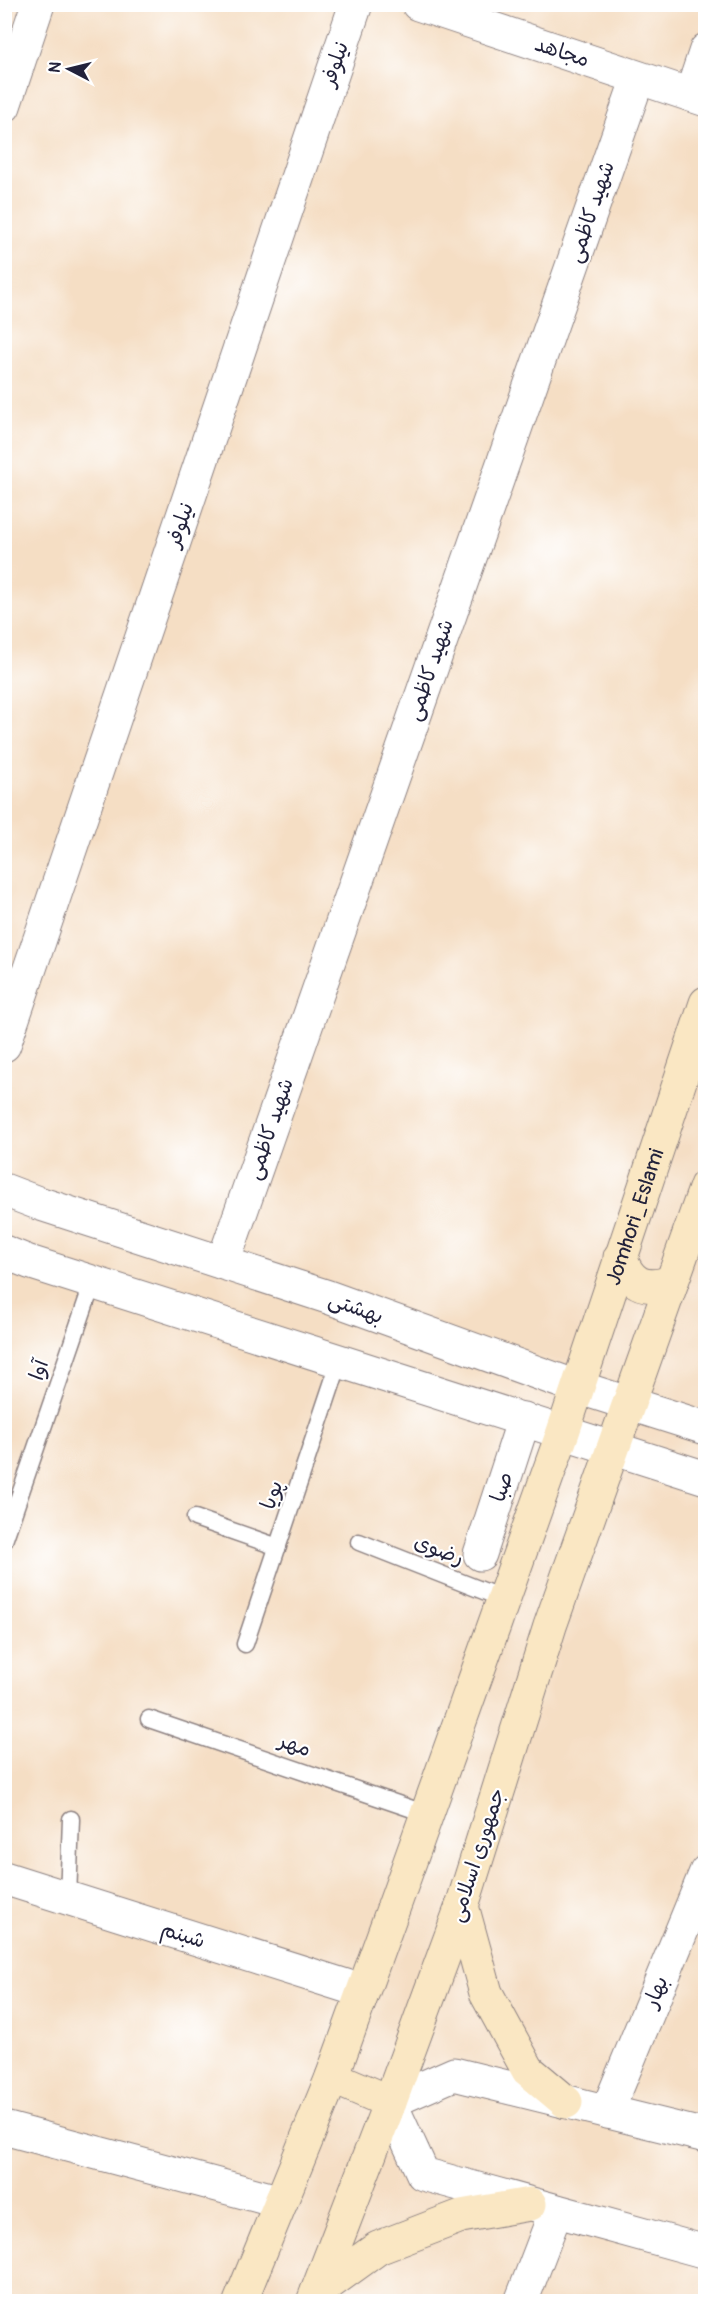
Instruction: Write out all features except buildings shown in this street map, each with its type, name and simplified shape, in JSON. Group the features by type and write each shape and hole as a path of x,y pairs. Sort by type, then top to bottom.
{"main road":[{"name":"Jomhori_Eslami","path":"563,1432 705,1003"},
{"path":"627,1404 705,1186"},
{"path":"621,1257 626,1273 639,1284 655,1287 671,1282"},
{"name":"جمهوری اسلامی","path":"315,2297 462,1906 550,1626 627,1404"},
{"path":"240,2301 332,2077 563,1432"},
{"path":"504,1599 519,1596 534,1600 546,1611 550,1626"},
{"path":"462,1906 486,1993 528,2070 566,2102"},
{"path":"332,2077 390,2102"},
{"path":"315,2297 378,2248 461,2216 543,2207"}],"street":[{"path":"4,106 38,4"},
{"name":"نیلوفر","path":"4,1045 356,4"},
{"name":"مجاهد","path":"418,4 698,98"},
{"path":"698,98 705,50"},
{"name":"شهید کاظمی","path":"223,1263 638,78"},
{"name":"بهشتی","path":"4,1190 408,1326 627,1404 705,1428"},
{"path":"4,1252 705,1478"},
{"path":"387,1375 400,1367 408,1355 411,1341 408,1326"},
{"name":"صبا","path":"480,1554 524,1419"},
{"name":"بهار","path":"607,2112 705,1872"},
{"name":"شبنم","path":"4,1878 362,1991"},
{"path":"705,2136 454,2073 390,2102 423,2174 705,2252"},
{"path":"4,2127 281,2202"},
{"path":"521,2301 543,2207"}],"lane":[{"name":"آوا","path":"4,1541 93,1282"},
{"name":"پویا","path":"245,1644 340,1360"},
{"path":"195,1518 278,1547"},
{"name":"رضوی","path":"359,1542 504,1599"},
{"name":"مهر","path":"149,1719 427,1814"},
{"path":"68,1898 71,1819"}]}
